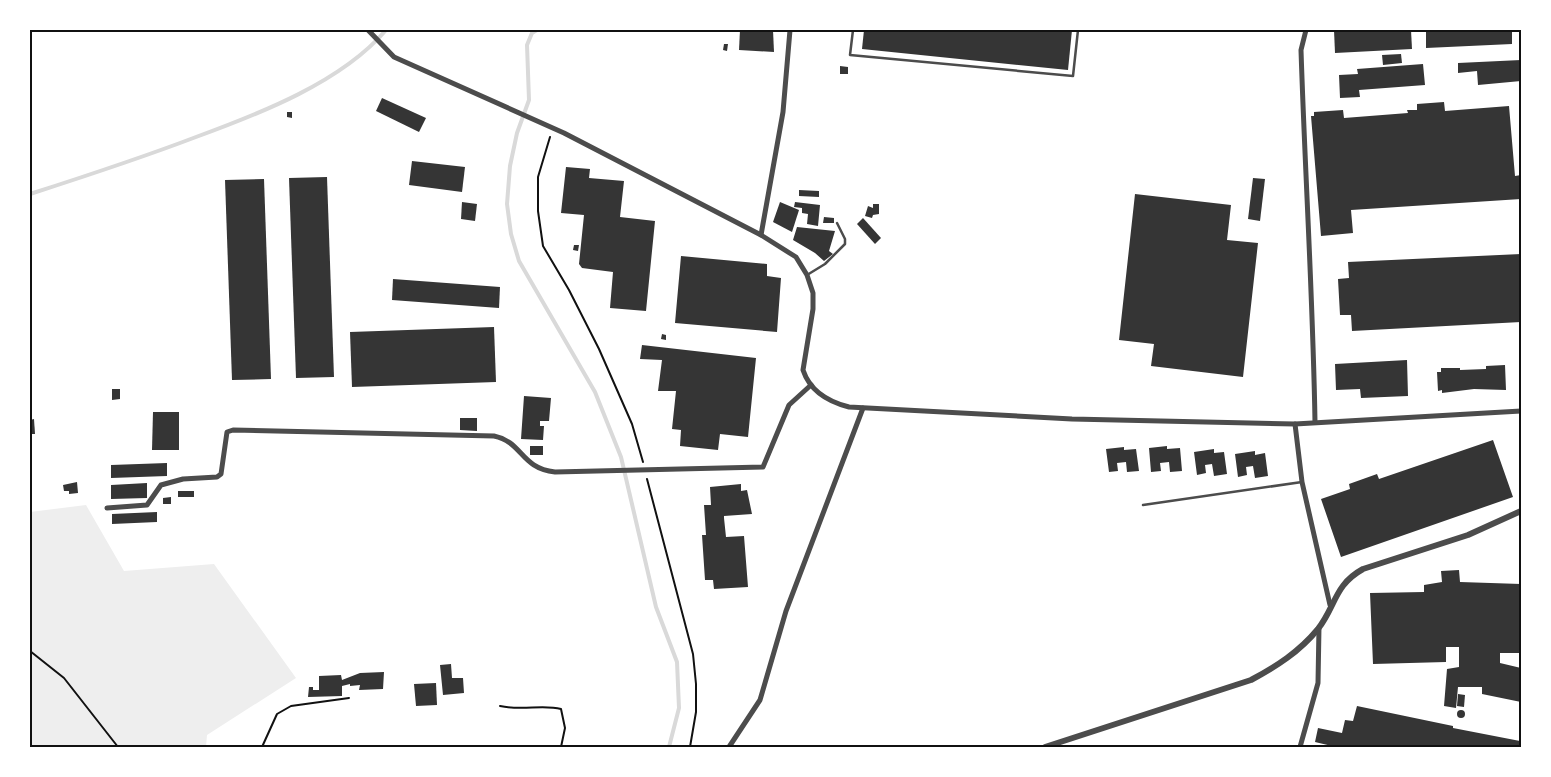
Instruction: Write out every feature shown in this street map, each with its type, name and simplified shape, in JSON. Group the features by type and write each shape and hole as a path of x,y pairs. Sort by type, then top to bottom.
{"street":[{"path":"761,235 783,112 790,30"},
{"path":"1306,30 1302,50 1306,211 1313,320 1315,422"},
{"path":"369,32 394,57 419,70 553,127 761,235 796,257 807,276 813,294 813,309 803,370 806,379 811,385 833,403 863,408 1072,419 1296,424 1521,411"},
{"path":"107,508 147,505 161,485 183,479 217,477 223,470 224,438 227,432 233,430 494,436 504,438 533,466 541,470 763,467 788,405 811,385"},
{"path":"729,747 760,700 786,611 863,408"},
{"path":"1296,424 1302,482 1330,605"},
{"path":"1045,747 1251,680 1278,666 1297,651 1319,627 1330,605 1348,577 1363,569 1468,535 1521,511"},
{"path":"1300,747 1318,683 1319,627"}],"lane":[{"path":"853,30 850,55 1074,76 1078,30"},
{"path":"807,276 825,264 845,244 845,239 837,223"},
{"path":"1143,505 1302,482"}],"path":[{"path":"553,127 538,177 538,210 543,246 569,290 599,350 632,424 693,654 696,703 690,747"},
{"path":"30,651 64,678 118,747"},
{"path":"262,747 277,714 291,706 348,698"},
{"path":"500,706 517,710 552,707 561,709 565,728 561,747"}],"shaded area":[{"path":"86,505 124,571 214,564 296,678 207,735 206,747 30,747 30,512"}],"building":[{"path":"740,30 773,30 774,52 739,50"},
{"path":"864,30 1072,30 1068,70 862,49"},
{"path":"1334,30 1411,30 1412,49 1335,53"},
{"path":"1426,30 1512,30 1512,44 1426,48"},
{"path":"724,44 728,44 727,51 723,50"},
{"path":"1401,54 1402,63 1383,65 1382,55"},
{"path":"1521,60 1521,81 1478,85 1477,71 1458,73 1458,63"},
{"path":"1423,64 1425,85 1359,90 1360,97 1340,98 1339,75 1358,74 1357,69"},
{"path":"840,66 848,67 848,74 840,74"},
{"path":"382,98 426,118 419,132 376,111"},
{"path":"1444,102 1445,111 1509,106 1515,176 1521,175 1521,199 1351,210 1353,233 1321,236 1311,116 1314,116 1314,112 1343,110 1344,118 1408,113 1407,110 1417,110 1417,104"},
{"path":"287,112 292,112 292,118 287,117"},
{"path":"412,161 465,167 462,192 409,185"},
{"path":"566,167 590,169 589,178 624,181 620,217 655,221 646,311 610,308 613,272 582,268 579,264 584,215 561,213"},
{"path":"327,177 334,377 296,378 289,178"},
{"path":"1253,178 1265,179 1260,221 1248,219"},
{"path":"264,179 271,379 232,380 225,180"},
{"path":"799,190 819,191 819,197 799,196"},
{"path":"1135,194 1231,205 1227,240 1258,243 1243,377 1151,366 1154,344 1119,340"},
{"path":"462,202 477,204 475,221 461,219"},
{"path":"780,202 799,210 792,232 773,222"},
{"path":"795,202 820,205 818,226 807,224 808,214 802,213 802,208 794,207"},
{"path":"873,204 879,204 879,214 873,215 872,218 865,216 868,206 873,208"},
{"path":"824,217 834,218 834,223 823,223"},
{"path":"863,218 881,238 875,244 857,224"},
{"path":"797,227 835,231 829,251 833,254 824,261 815,253 793,240"},
{"path":"574,245 579,245 578,251 573,250"},
{"path":"1521,254 1521,322 1352,331 1351,315 1340,315 1338,279 1349,278 1348,262"},
{"path":"681,256 767,264 767,276 781,278 777,332 675,323"},
{"path":"393,279 500,287 499,308 392,300"},
{"path":"494,327 496,382 352,387 350,332"},
{"path":"662,334 666,335 666,340 661,339"},
{"path":"642,345 756,358 748,437 720,434 718,450 680,446 681,430 672,429 676,391 658,391 662,360 640,359"},
{"path":"1407,360 1408,396 1361,398 1360,389 1336,390 1335,364"},
{"path":"1505,365 1506,390 1474,389 1442,393 1442,390 1438,391 1437,372 1441,372 1441,368 1460,368 1460,370 1486,369 1486,366"},
{"path":"112,389 120,389 120,399 112,400"},
{"path":"524,396 551,398 549,421 540,421 540,426 544,426 543,440 521,439"},
{"path":"153,412 179,412 179,450 152,450"},
{"path":"460,418 477,418 477,431 460,430"},
{"path":"34,419 35,434 30,434 30,420"},
{"path":"1493,440 1513,497 1341,557 1321,499 1350,489 1349,484 1377,474 1379,479"},
{"path":"530,446 543,446 543,455 530,455"},
{"path":"1167,446 1167,449 1180,448 1182,471 1170,472 1169,462 1160,463 1161,471 1151,472 1149,448"},
{"path":"1124,447 1124,450 1136,449 1139,471 1127,472 1126,462 1117,463 1118,471 1109,472 1106,449"},
{"path":"1214,449 1214,453 1224,452 1227,474 1214,476 1212,464 1205,465 1206,473 1197,475 1194,452"},
{"path":"1255,451 1255,455 1265,453 1268,476 1255,478 1253,466 1246,467 1247,475 1238,477 1235,454"},
{"path":"167,463 167,476 111,478 111,465"},
{"path":"77,482 78,493 69,494 69,491 64,491 63,485"},
{"path":"147,483 147,498 111,499 111,485"},
{"path":"741,484 741,491 747,490 752,514 724,516 724,518 726,537 744,536 748,587 714,589 713,580 705,580 702,535 706,535 704,505 711,505 710,487"},
{"path":"178,491 194,491 194,497 178,497"},
{"path":"171,497 171,504 163,504 163,498"},
{"path":"157,512 157,522 112,524 112,514"},
{"path":"1459,570 1460,582 1521,584 1521,653 1500,653 1500,663 1521,668 1521,702 1482,694 1482,687 1458,687 1456,708 1444,706 1447,669 1459,667 1459,647 1446,647 1446,662 1373,664 1370,593 1424,592 1424,585 1442,582 1441,571"},
{"path":"451,664 452,678 463,678 464,693 443,695 440,665"},
{"path":"384,672 383,689 359,690 360,685 350,686 350,684 342,686 342,696 308,697 309,687 313,687 313,690 319,690 319,676 341,675 342,680 360,673"},
{"path":"436,683 437,705 416,706 414,684"},
{"path":"1458,694 1465,695 1464,707 1457,706"},
{"path":"1357,706 1520,741 1519,747 1336,747 1315,742 1318,728 1342,733 1345,720 1353,721"},
{"path":"1461,710 1465,714 1461,718 1457,714"}],"waterway":[{"path":"30,194 155,152 272,107 323,81 347,65 368,49 386,30"},
{"path":"537,30 532,33 527,45 529,100 517,133 510,166 507,204 511,234 519,261 595,392 621,457 656,607 677,662 679,708 669,747"}]}
